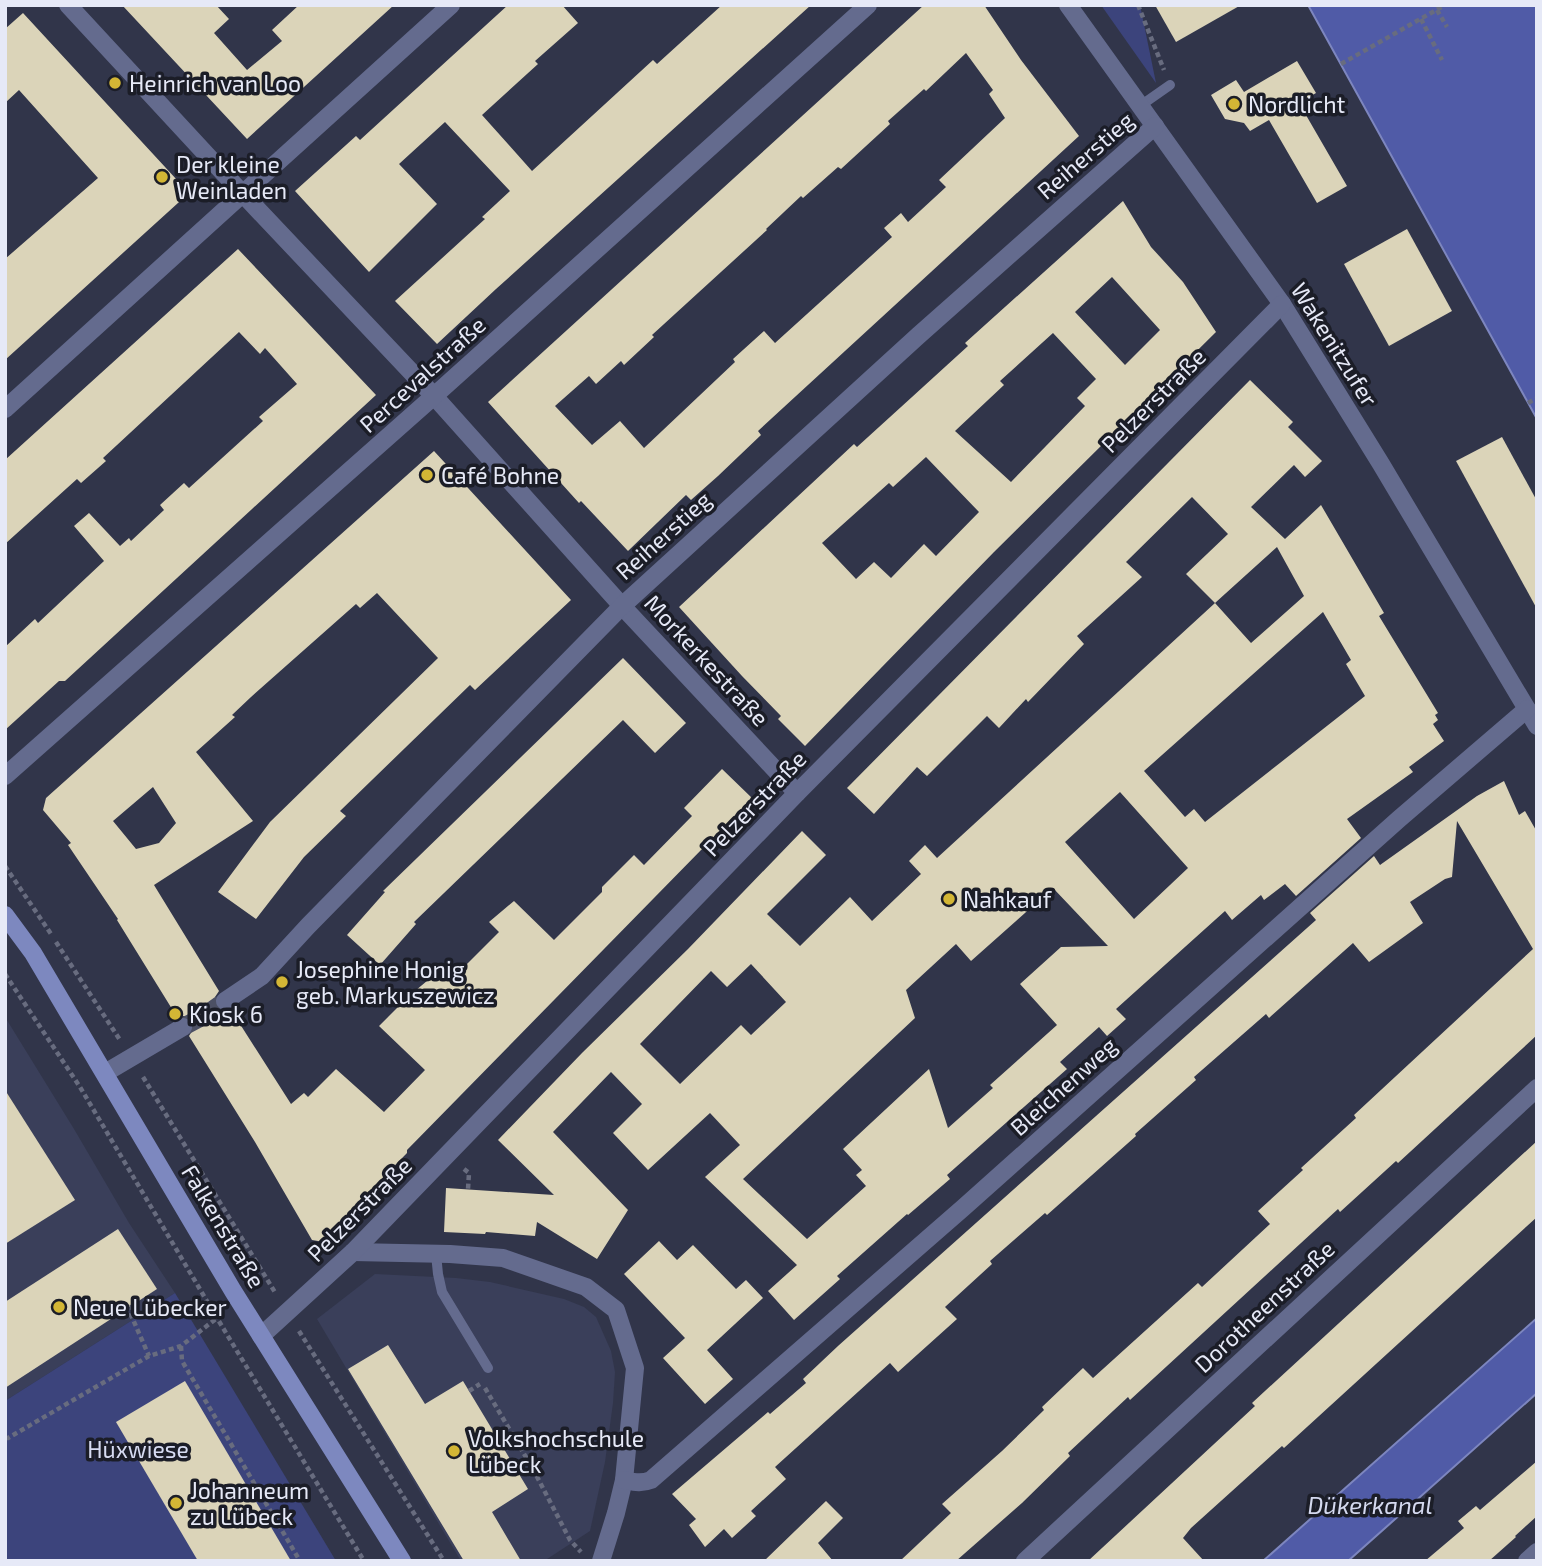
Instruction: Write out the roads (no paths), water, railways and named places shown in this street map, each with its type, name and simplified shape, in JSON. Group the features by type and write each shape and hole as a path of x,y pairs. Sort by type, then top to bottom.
{"main road":[{"name":"Falkenstraße","path":"5,915 33,953 261,1336 402,1561"}],"street":[{"name":"Morkerkestraße","path":"68,5 434,396 622,606 797,793"},
{"path":"5,409 451,5"},
{"name":"Percevalstraße","path":"5,776 434,396 868,5"},
{"name":"Wakenitzufer","path":"1068,5 1282,304 1537,726"},
{"name":"Reiherstieg","path":"225,1001 262,976 317,916 622,606 919,334 1155,126"},
{"name":"Pelzerstraße","path":"261,1336 352,1252 797,793 1282,304"},
{"name":"Bleichenweg","path":"624,1480 637,1483 650,1480 1527,709"},
{"path":"105,1073 183,1027"},
{"name":"Dorotheenstraße","path":"1025,1561 1537,1088"},
{"path":"352,1252 503,1258 586,1287 616,1310 635,1368 624,1480 601,1561"},
{"path":"1527,1561 1537,1552"}],"lane":[{"path":"1140,106 1170,85"},
{"path":"436,1254 442,1292 488,1368"}],"water":[{"path":"1308,5 1537,5 1537,419"},
{"name":"Dükerkanal","path":"1537,1318 1537,1393 1348,1561 1263,1561"}],"tunnel":[{"path":"183,1027 225,1001"}],"place":[{"name":"Heinrich van Loo","path":"115,83"},
{"name":"Nordlicht","path":"1234,104"},
{"name":"Der kleine Weinladen","path":"162,177"},
{"name":"Café Bohne","path":"427,475"},
{"name":"Nahkauf","path":"949,899"},
{"name":"Josephine Honig geb. Markuszewicz","path":"282,982"},
{"name":"Kiosk 6","path":"175,1014"},
{"name":"Neue Lübecker","path":"59,1307"},
{"name":"Volkshochschule Lübeck","path":"454,1451"},
{"name":"Johanneum zu Lübeck","path":"176,1503"}],"park label":[{"name":"Hüxwiese","path":"138,1449"}]}
